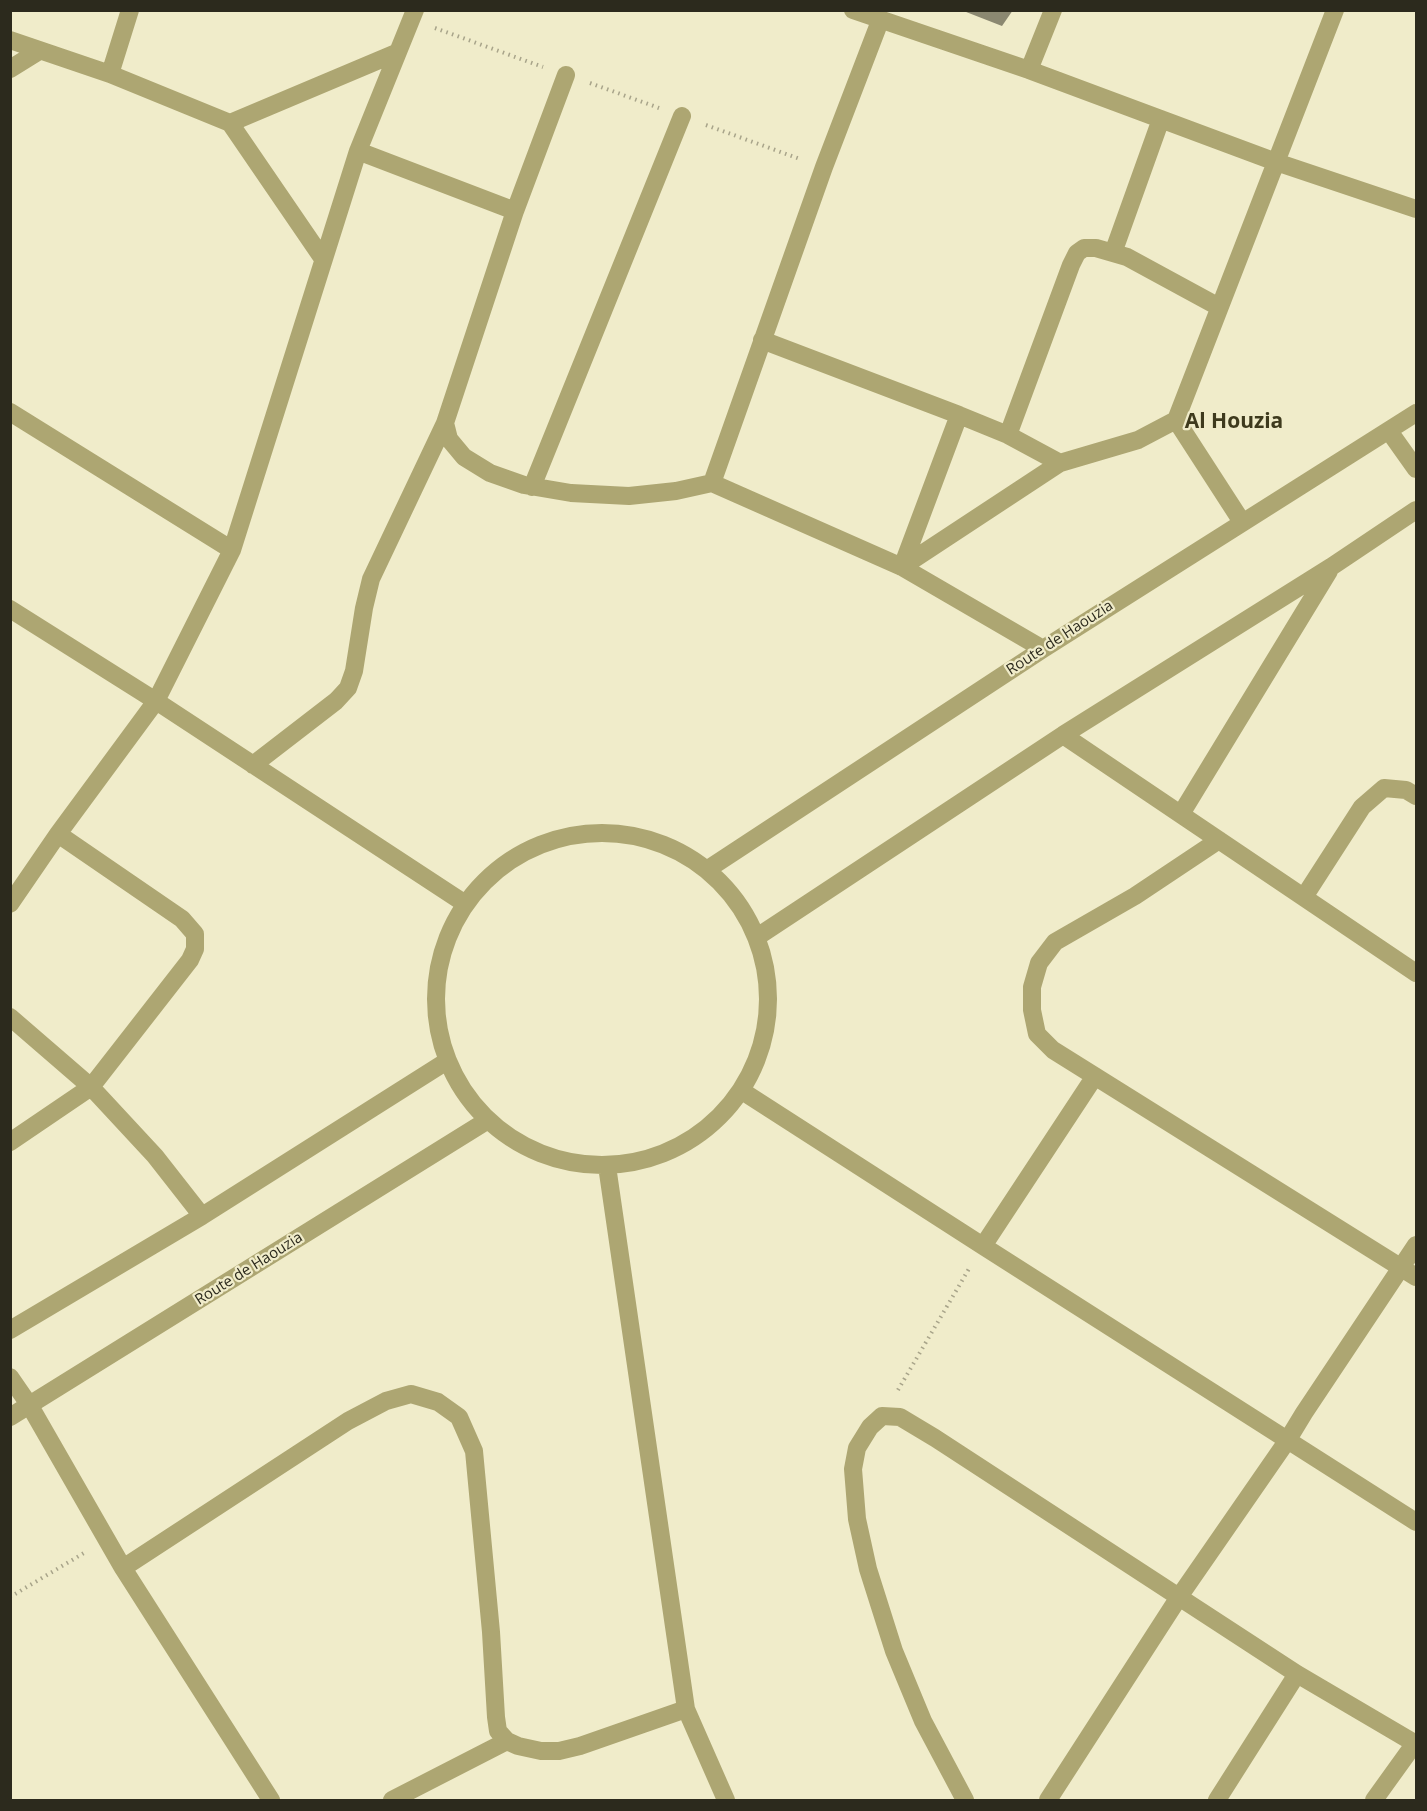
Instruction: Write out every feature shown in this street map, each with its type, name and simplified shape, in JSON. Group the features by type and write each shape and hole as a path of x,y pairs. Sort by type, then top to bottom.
{"street":[{"path":"110,74 130,10"},
{"path":"853,10 1029,70 1276,162 1416,209"},
{"path":"1029,70 1053,10"},
{"path":"902,567 1060,463 1138,440 1176,420 1335,10"},
{"path":"10,904 58,834 156,701 232,550 358,152 413,15"},
{"path":"712,483 824,167 880,21"},
{"path":"10,40 110,74 230,123 323,259"},
{"path":"10,69 39,51"},
{"path":"230,123 396,53"},
{"path":"254,765 336,701 348,688 354,671 363,608 371,579 445,423 515,211 566,75"},
{"path":"532,487 681,116"},
{"path":"1113,254 1161,119"},
{"path":"358,152 515,211"},
{"path":"1008,435 1077,253 1084,248 1096,248 1127,257 1220,307"},
{"path":"762,340 1008,435 1060,463"},
{"path":"10,412 232,550"},
{"name":"Route de Haouzia","path":"708,868 1042,649 1416,413"},
{"path":"902,567 959,416"},
{"path":"1176,420 1242,522"},
{"path":"445,423 449,439 465,457 490,473 532,487 571,493 629,496 676,491 712,483 902,567 1042,649"},
{"path":"1389,431 1416,469"},
{"path":"757,937 1063,735 1331,567 1416,510"},
{"path":"1181,814 1331,567"},
{"path":"10,609 156,701 464,903"},
{"path":"1063,735 1416,973"},
{"path":"1304,897 1362,807 1384,788 1406,790 1416,796"},
{"path":"613,832 668,845 708,868 740,904 757,937 769,989 764,1042 742,1091 706,1130 659,1156 607,1166 564,1161 523,1146 488,1120 464,1093 447,1061 435,1007 441,953 464,903 504,863 556,838 613,832"},
{"path":"10,1142 91,1087 190,960 195,949 195,934 182,919 58,834"},
{"path":"1219,840 1135,896 1055,942 1038,963 1032,987 1032,1010 1037,1034 1053,1050 1409,1272"},
{"path":"10,1017 91,1087 155,1156 202,1216"},
{"path":"10,1330 202,1216 447,1061"},
{"path":"982,1246 1095,1076"},
{"path":"742,1091 1416,1522"},
{"name":"Route de Haouzia","path":"10,1417 488,1120"},
{"path":"607,1166 686,1709 726,1800"},
{"path":"1048,1800 1179,1597 1304,1413 1409,1272 1416,1245"},
{"path":"10,1377 30,1406 123,1568 271,1800"},
{"path":"123,1568 348,1421 386,1401 411,1394 438,1402 459,1417 474,1451 498,1731 507,1741 518,1746 541,1751 559,1751 580,1746 686,1709"},
{"path":"965,1800 923,1721 894,1651 868,1569 857,1519 853,1469 857,1448 870,1427 882,1416 900,1417 935,1438 1297,1674 1416,1743 1374,1800"},
{"path":"1218,1800 1297,1674"},
{"path":"392,1800 507,1741"}],"path":[{"path":"413,15 566,75 824,167"},
{"path":"882,1416 982,1246"},
{"path":"10,1597 106,1539"}],"district":[{"name":"Al Houzia","path":"1234,422"}]}
